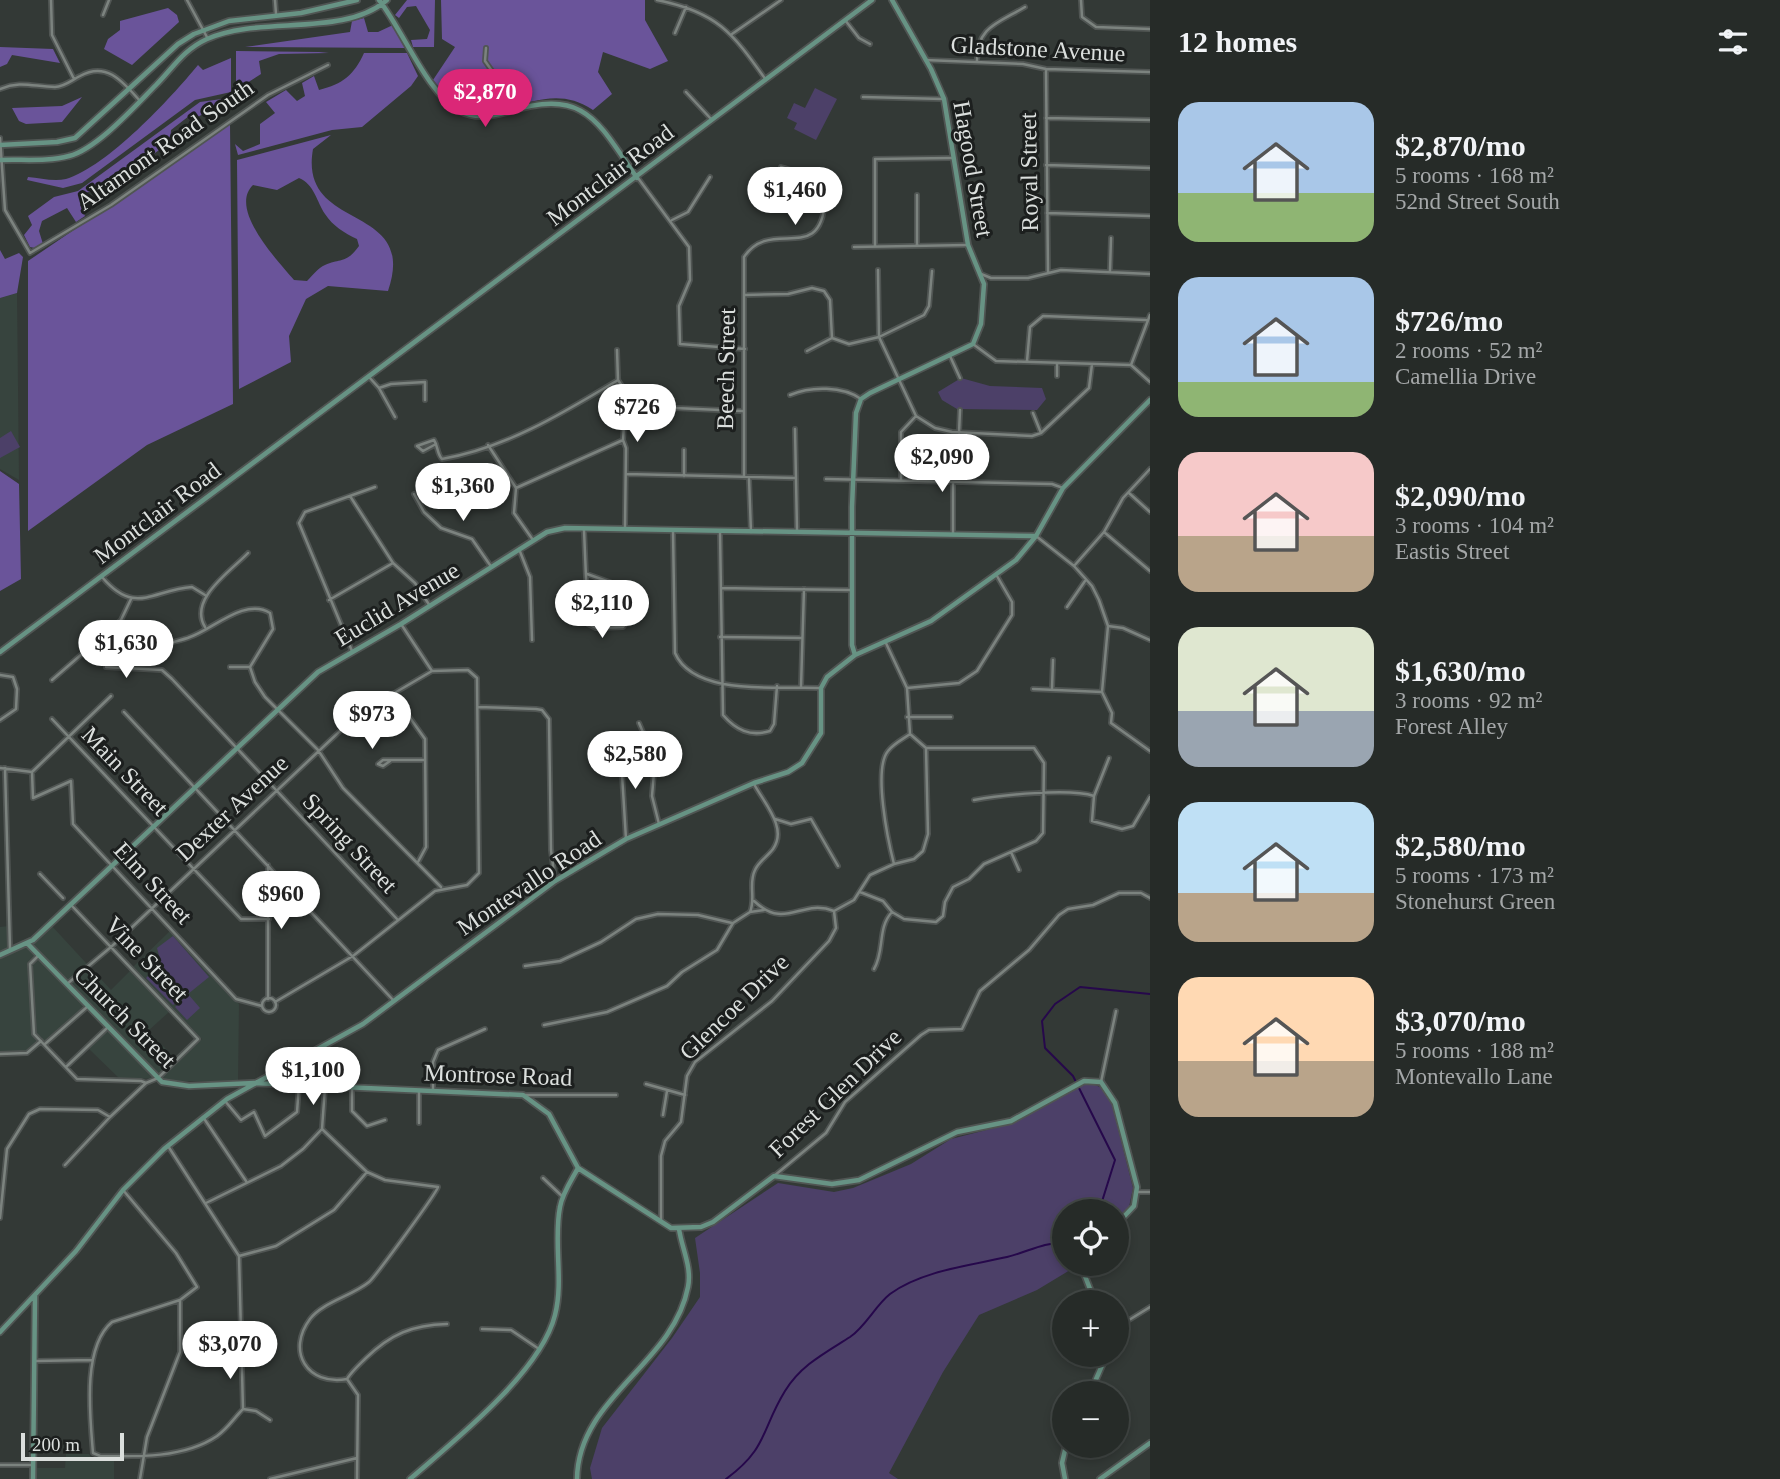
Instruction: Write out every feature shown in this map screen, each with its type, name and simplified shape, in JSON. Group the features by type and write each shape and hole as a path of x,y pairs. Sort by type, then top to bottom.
{"main road":[{"path":"0,145 57,142 75,138 182,41 204,30 229,21 276,16 358,0"},
{"name":"Montclair Road","path":"0,652 638,178 872,0"},
{"name":"Hagood Street","path":"892,0 944,99 968,245 984,284 981,324 972,344"},
{"path":"1,160 59,158 77,154 94,143 140,101 183,54 208,39 230,31 355,17 383,1 432,85 457,110 485,117 545,102 565,104 582,110 598,123 638,178"},
{"path":"855,655 852,535 856,413 862,399 972,344"},
{"path":"821,688 827,677 855,655 931,621 997,576 1036,536 1063,488 1150,400"},
{"name":"Euclid Avenue","path":"0,955 10,953 27,943 155,827 318,672 430,606 490,565 555,529 1036,536"},
{"name":"Montevallo Road","path":"0,1332 76,1251 122,1190 168,1146 226,1100 363,1024 555,881 626,839 754,783 788,772 812,751 821,733 821,688"},
{"name":"Church Street","path":"27,943 158,1079 167,1084 218,1086 254,1083"},
{"path":"277,1072 280,1084"},
{"path":"534,1097 557,1125 578,1168 671,1228 679,1229 713,1223 774,1176 832,1184 859,1180 957,1132 1011,1121 1084,1081 1101,1082 1115,1102 1137,1192 1129,1210"},
{"name":"Montrose Road","path":"254,1083 433,1089 534,1097"},
{"path":"218,1086 224,1088 226,1100"},
{"path":"410,1479 508,1389 538,1349 555,1315 559,1214 563,1197 578,1168"},
{"path":"577,1479 577,1461 590,1425 656,1350 683,1304 690,1272 679,1229"},
{"path":"33,1479 35,1296"},
{"path":"1100,1479 1150,1443"},
{"path":"1063,1458 1065,1479"}],"street":[{"path":"51,0 52,35 74,79"},
{"path":"103,15 109,0"},
{"path":"187,0 208,39"},
{"path":"275,0 276,16"},
{"path":"657,0 703,13 732,34 765,80"},
{"path":"732,34 781,0"},
{"path":"858,0 863,7"},
{"path":"1080,0 1085,21 1096,27 1150,29"},
{"path":"675,33 686,7"},
{"path":"977,62 976,48 982,34 1025,7"},
{"path":"845,20 859,38 870,44"},
{"path":"486,48 487,65 511,98 513,110"},
{"name":"Gladstone Avenue","path":"925,60 1023,64 1046,69 1150,72"},
{"name":"Altamont Road South","path":"1,160 5,210 25,249 30,253 38,251 111,205 268,94 328,65"},
{"name":"Royal Street","path":"1046,69 1048,273"},
{"path":"0,89 26,83 56,87 90,71 104,70 115,75 140,101"},
{"path":"686,92 712,120"},
{"path":"863,97 944,99"},
{"path":"1046,118 1150,120"},
{"path":"0,138 1,160"},
{"path":"875,245 874,159 952,158"},
{"path":"1046,165 1150,168"},
{"name":"Beech Street","path":"744,477 744,261 752,246 764,239 806,237 817,230 824,219 825,194 822,187 781,167"},
{"path":"671,221 688,212 710,177"},
{"path":"638,178 689,247 690,280 679,306 680,344 745,349"},
{"path":"917,195 917,245"},
{"path":"1047,213 1150,216"},
{"path":"1110,271 1111,238"},
{"path":"854,247 968,245"},
{"path":"878,270 879,337 897,381 916,416 935,428 959,433 1032,436 1041,433 1089,388 1092,365"},
{"path":"981,274 991,278 1028,278 1061,270 1150,274"},
{"path":"807,351 832,338 849,344 879,337 927,312 932,271"},
{"path":"744,295 788,294 813,288 824,291 831,300 832,338"},
{"path":"1131,365 1150,315"},
{"path":"1027,361 1030,327 1043,316 1146,320"},
{"path":"972,344 996,361 1131,365 1150,382"},
{"path":"617,349 618,380 626,392 626,432 623,440 626,474 625,529"},
{"path":"950,356 960,378"},
{"path":"1057,363 1057,376"},
{"path":"369,377 379,388 395,417"},
{"path":"436,444 422,451 417,446 430,440 436,444 442,459 488,445 556,417 618,380"},
{"path":"379,388 391,384 425,382 425,400"},
{"path":"790,395 802,389 846,390 862,399"},
{"path":"675,408 743,411"},
{"path":"959,433 960,410"},
{"path":"1033,413 1041,433"},
{"path":"901,481 901,432 916,416"},
{"path":"795,429 797,534"},
{"path":"516,488 623,440"},
{"path":"488,445 516,488 514,513 533,540"},
{"path":"684,450 684,476"},
{"path":"1073,566 1104,532 1116,508 1150,469"},
{"path":"626,474 749,479 796,478"},
{"path":"749,479 751,532"},
{"path":"825,479 1052,484 1063,488"},
{"path":"953,482 953,535"},
{"path":"352,651 299,523 305,512 375,487"},
{"path":"1129,492 1150,512"},
{"path":"414,495 425,512 441,528 472,539 490,565"},
{"path":"350,496 393,563 415,583 430,606"},
{"path":"584,530 588,624 596,628 624,627 629,619 626,593 615,583 587,574"},
{"path":"673,530 675,653 680,664 689,671 722,684 821,688"},
{"path":"720,532 723,715 742,732 760,734 770,731 774,724 777,686"},
{"path":"1104,532 1150,571"},
{"path":"1036,536 1093,586 1108,626 1102,692 1112,713 1111,723 1148,750 1150,744"},
{"path":"519,549 530,577 532,640"},
{"path":"205,627 200,615 205,596 248,553"},
{"path":"329,600 393,563"},
{"path":"102,576 114,590 131,599 150,598 186,587 198,590 205,596"},
{"path":"907,688 959,683 977,671 1013,609 997,576"},
{"path":"1067,607 1085,581"},
{"path":"721,588 852,590"},
{"path":"802,687 804,589"},
{"path":"52,680 121,620 131,599"},
{"path":"153,656 167,643 191,637 205,627 255,608 270,613 273,629 250,667 254,682 318,751 342,788 441,888"},
{"path":"275,1002 353,956 397,919 441,888 473,881 480,866 478,707 474,673 461,670 432,671 401,624"},
{"path":"1108,626 1124,628 1150,640"},
{"path":"720,637 802,638"},
{"path":"860,891 883,901 892,912 912,922 936,922 943,916 945,902 953,887 969,879 984,864 1036,841 1042,833 1044,763 1034,748 926,748 910,734 907,688 885,641"},
{"path":"1052,688 1053,660"},
{"name":"Spring Street","path":"106,667 162,670 397,919"},
{"path":"230,667 250,667"},
{"name":"Dexter Avenue","path":"67,985 111,947 357,715 432,671"},
{"path":"0,675 13,677 17,689 16,709 0,720"},
{"path":"1033,689 1102,692"},
{"path":"393,693 422,731 425,739 426,847 418,862"},
{"path":"10,953 2,768 32,772 111,696"},
{"path":"478,707 542,710 549,719 551,850 555,881"},
{"path":"124,712 395,1001"},
{"path":"907,717 951,717"},
{"name":"Main Street","path":"52,719 241,919 269,919"},
{"path":"639,723 655,760 652,796 659,824"},
{"path":"894,864 883,817 883,761 891,747 910,734"},
{"path":"834,911 854,900 870,875 894,864 914,859 928,841 926,748"},
{"path":"612,757 622,774 626,839"},
{"path":"1109,758 1094,796 1092,821 1122,829 1136,823 1150,797"},
{"path":"390,761 424,760"},
{"path":"656,771 667,769 677,761"},
{"name":"Elm Street","path":"32,772 33,799 71,781 73,824 236,999 262,1006"},
{"path":"544,1025 607,1013 667,986 682,972 717,950 733,923 750,912 754,901 751,882 754,871 777,841 775,819 754,783"},
{"path":"974,800 1044,795 1094,796"},
{"path":"775,819 790,824 811,819 838,866"},
{"path":"1011,852 1020,870"},
{"path":"267,863 268,999 262,1006 269,1012 275,1009 275,1002"},
{"path":"40,874 63,898"},
{"name":"Forest Glen Drive","path":"774,1176 826,1133 845,1102 921,1035 929,1030 962,1029 980,991 1029,950 1059,915 1068,909 1093,905 1130,891 1150,898"},
{"path":"754,901 764,910"},
{"name":"Vine Street","path":"70,904 198,1039 158,1079"},
{"name":"Glencoe Drive","path":"661,1221 661,1156 665,1141 681,1122 687,1076 695,1062 772,1001 829,941 836,928 834,911 814,906 792,915 778,916 764,910 750,912"},
{"path":"874,969 882,957 883,925 892,912"},
{"path":"525,966 560,961 601,942 636,919 657,914 698,915 733,923"},
{"path":"39,955 30,964 33,1030 43,1043 77,1079 146,1083"},
{"path":"268,999 275,1002"},
{"path":"0,1054 27,1053 87,1007"},
{"path":"1101,1082 1116,1011"},
{"path":"67,1066 107,1028"},
{"path":"433,1089 433,1062 438,1050 485,1029"},
{"path":"65,1165 146,1083 158,1079"},
{"path":"646,1084 685,1095"},
{"path":"226,1100 241,1120 254,1112 265,1136 298,1112 299,1086"},
{"path":"206,1203 281,1166 303,1149 322,1129 326,1087"},
{"path":"352,1088 352,1111 367,1126 385,1120"},
{"path":"419,1090 419,1123"},
{"path":"663,1115 667,1091"},
{"name":"Montrose Road","path":"534,1097 616,1095"},
{"path":"0,1218 1,1175 10,1142 33,1111 98,1110 110,1117"},
{"path":"203,1117 247,1181"},
{"path":"322,1129 367,1172 384,1180 438,1187 377,1274 355,1291 316,1314 303,1331 301,1350 309,1371 321,1380 347,1379 384,1341 398,1332 422,1325 447,1324"},
{"path":"122,1190 176,1253 197,1287 180,1300 112,1322 99,1336 92,1360 94,1455 144,1456 200,1445 231,1425 243,1409 239,1256 168,1146"},
{"path":"239,1256 275,1246 334,1210 367,1172"},
{"path":"543,1178 563,1197"},
{"path":"1137,1192 1150,1192"},
{"path":"140,1479 147,1437 180,1352 180,1300"},
{"path":"1129,1320 1150,1307"},
{"path":"482,1329 511,1330 538,1349"},
{"path":"33,1361 92,1360"},
{"path":"347,1379 358,1395 357,1479"},
{"path":"243,1409 256,1411 270,1420"},
{"path":"270,1479 357,1458"},
{"path":"0,1465 33,1465"}],"shaded area":[{"path":"407,0 435,0 434,47 413,47 411,40 427,39 430,30 416,6 407,7 399,18 395,15"},
{"path":"441,0 645,0 645,20 668,61 650,69 603,52 598,72 612,94 593,110 560,98 482,111 466,108 452,100 433,80 455,47 442,39"},
{"path":"168,8 177,15 179,22 132,65 104,49 108,39 120,30 120,21"},
{"path":"364,18 368,32 378,32 393,25 406,48 245,47 350,32 352,21"},
{"path":"0,47 53,49 60,63 12,55 7,64 0,67"},
{"path":"236,51 329,53 279,54 259,61 261,74 236,90"},
{"path":"364,53 407,53 418,76 411,86 362,127 332,130 238,155 235,144 243,151 260,144 260,124 275,113 266,102 286,90 297,101 305,96 302,83 314,76 319,90 335,85 352,73"},
{"path":"231,58 231,92 195,100 82,183 63,188 27,180 28,177 61,180 83,172 137,130 198,65 203,70"},
{"path":"815,88 837,99 816,140 794,129 797,123 787,118 794,103 805,108"},
{"path":"82,97 62,122 26,124 19,121 12,108 62,106"},
{"path":"229,98 193,120 189,116 171,130 170,142 102,192 98,187 86,193 80,205 85,216 76,222 67,208 42,221 39,231 43,244 30,247 24,235 32,225 28,216 54,197 78,191 200,102"},
{"path":"230,124 233,404 147,445 28,531 28,261"},
{"path":"331,135 313,149 313,176 323,194 338,208 374,229 387,243 393,263 388,291 328,286 306,299 289,336 291,362 239,389 237,160","holes":["299,178 312,189 328,218 339,229 357,239 359,246 347,258 322,266 307,281 294,280 277,261 258,234 247,207 247,195 253,185 277,190"]},
{"path":"0,250 5,259 19,253 23,257 17,293 0,298"},
{"path":"17,293 19,480 0,469 0,298"},
{"path":"961,378 990,386 1042,388 1046,399 1037,410 957,409 942,400 938,392"},
{"path":"11,431 20,447 0,458 0,438"},
{"path":"0,471 19,484 21,579 0,591"},
{"path":"50,924 111,990 131,970 170,1011 148,1031 177,1060 158,1078 121,1080 87,1047 107,1028 87,1007 45,1044 27,1053 0,1057 0,927 9,926 10,952 33,940"},
{"path":"170,931 239,1004 238,1081 171,1081 162,1078 202,1039 133,967"},
{"path":"173,936 209,977 173,1005 146,978 161,963 157,948"},
{"path":"188,994 200,1008 187,1020 175,1007"},
{"path":"1093,1084 1102,1088 1112,1105 1133,1188 1129,1207 1129,1199 1052,1199 1052,1276 1060,1276 1037,1290 979,1315 943,1372 889,1473 898,1479 592,1479 590,1468 602,1428 672,1338 700,1297 695,1238 778,1183 834,1192 853,1188 911,1164 951,1139 1002,1126 1084,1085"},
{"path":"66,1454 89,1454 92,1458 114,1459 114,1479 37,1479 37,1468 65,1468"}],"waterway":[{"path":"1103,1199 1115,1160 1073,1076 1045,1048 1042,1021 1055,1004 1080,987 1150,994"},
{"path":"726,1479 740,1468 757,1448 777,1405 798,1374 856,1332 890,1294 931,1274 1052,1244"}]}
